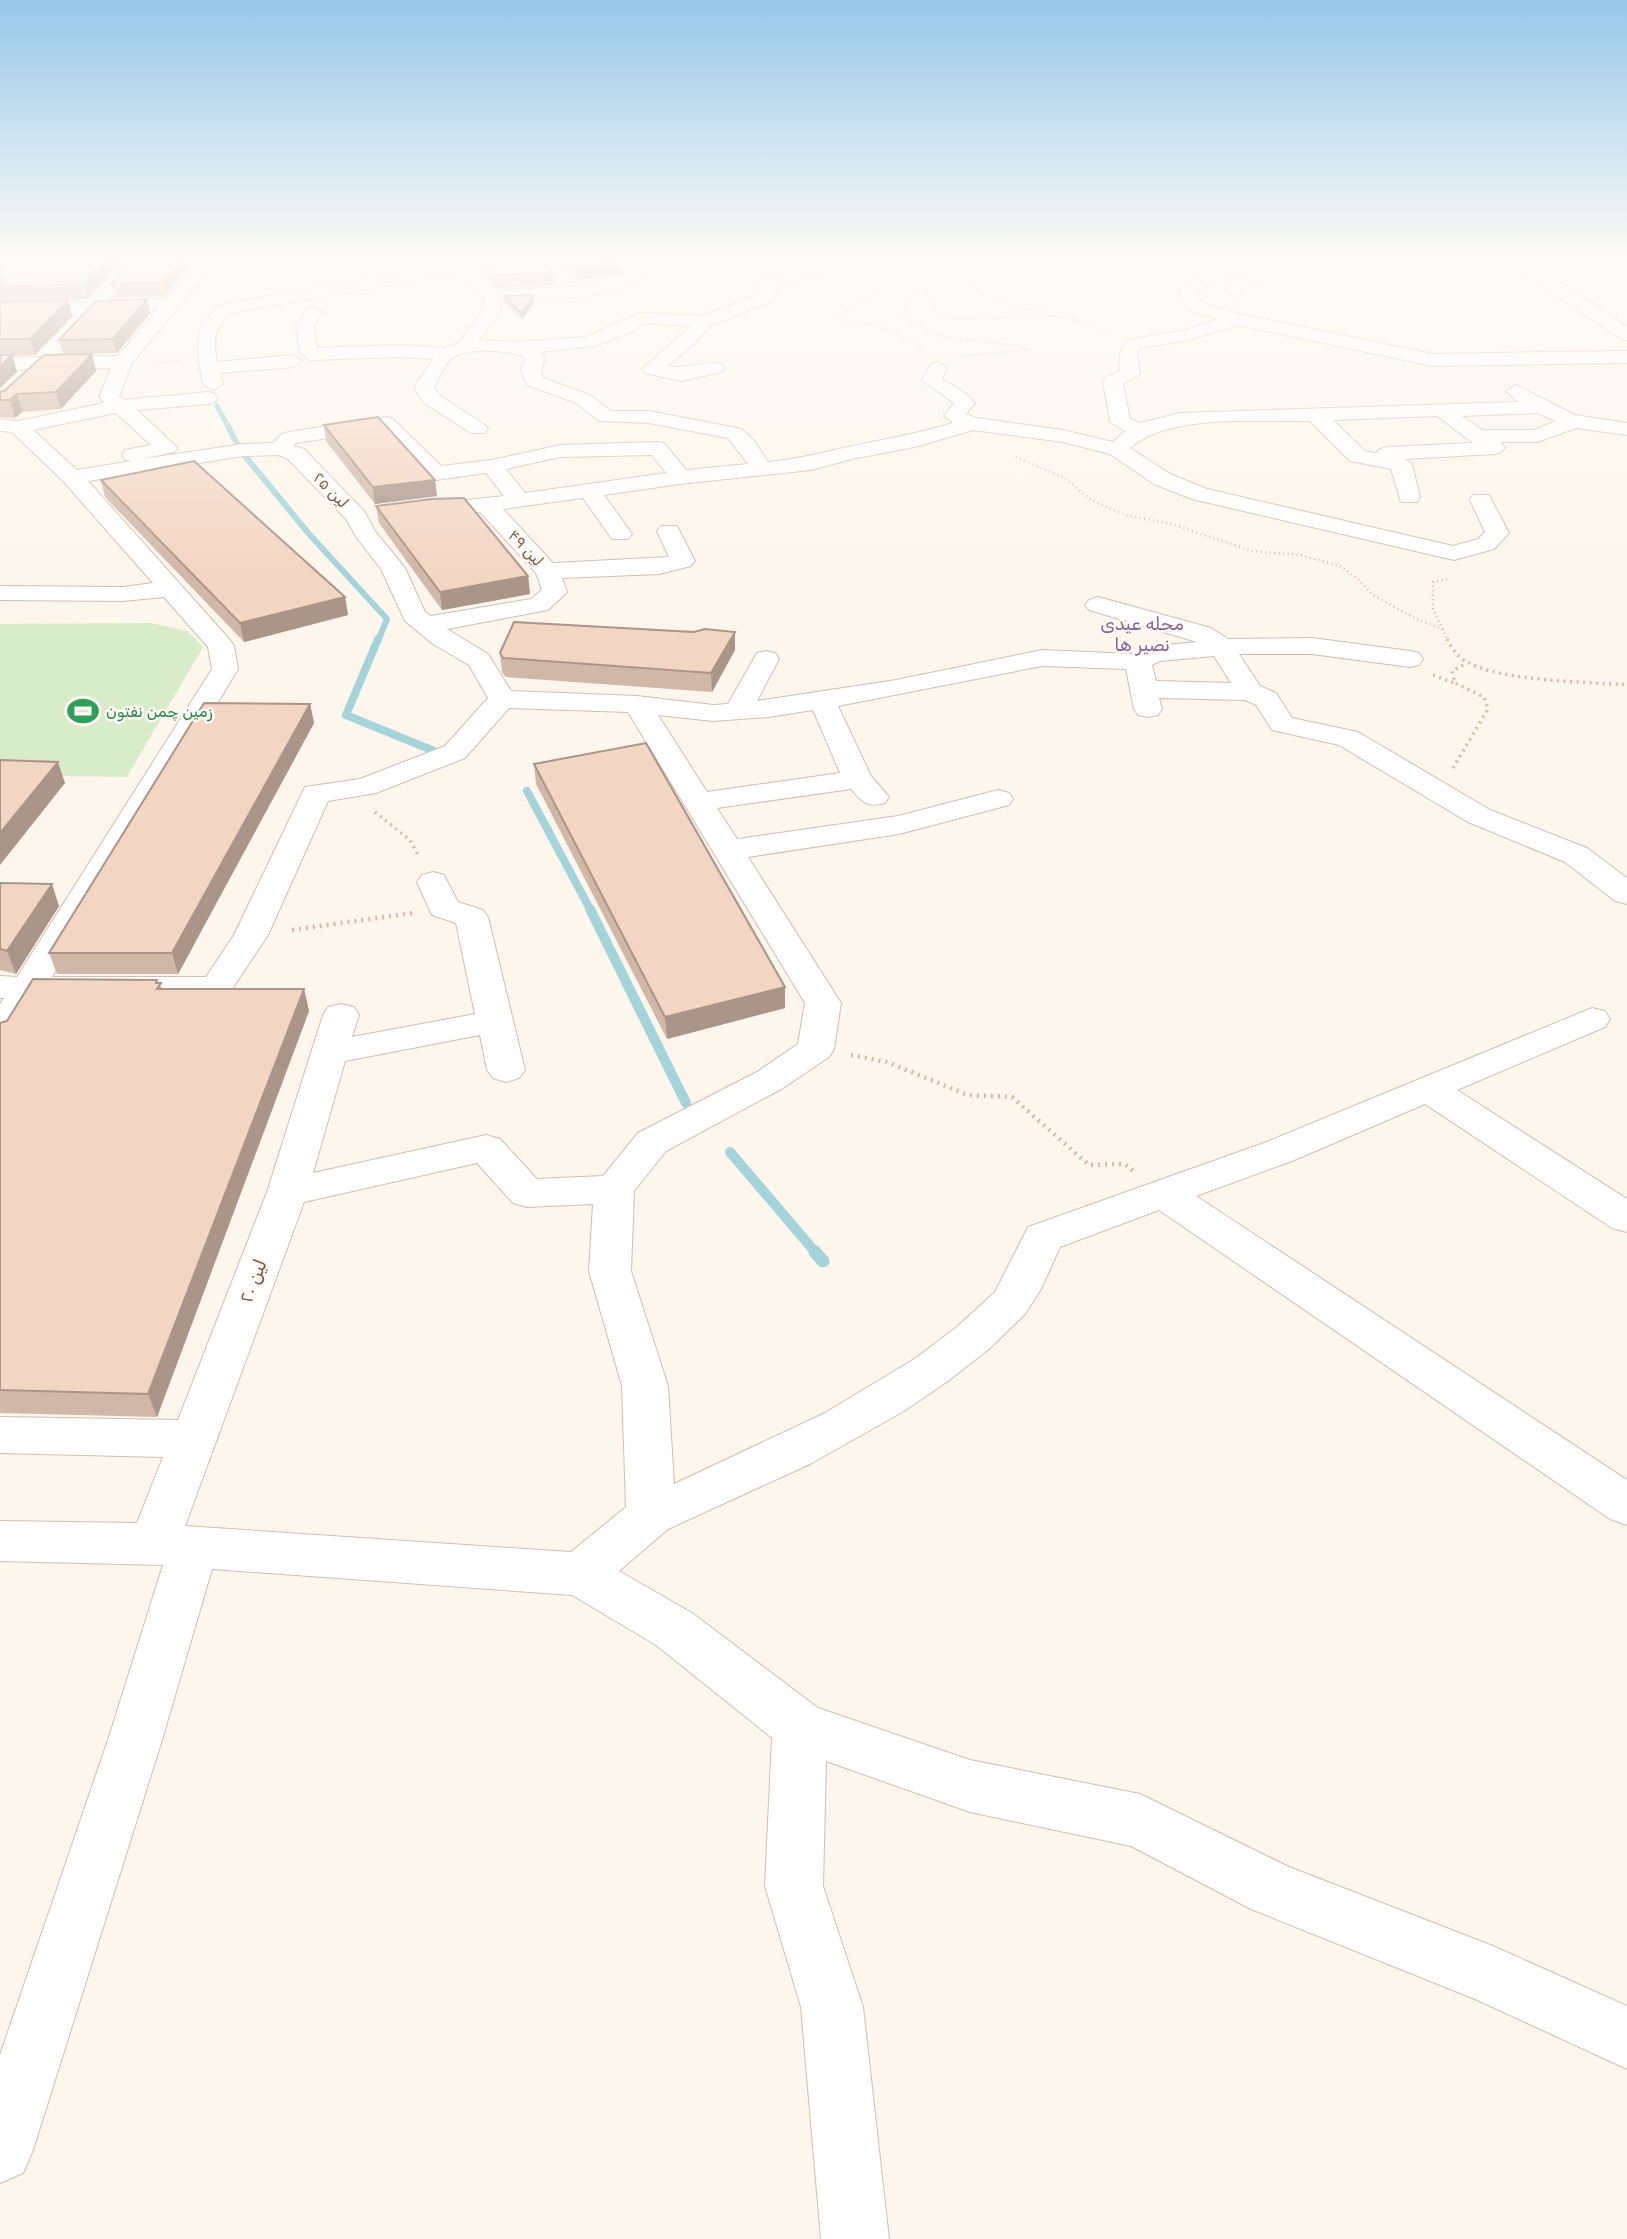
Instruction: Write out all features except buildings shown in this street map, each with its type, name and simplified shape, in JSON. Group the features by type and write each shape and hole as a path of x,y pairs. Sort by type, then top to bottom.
{"street":[{"path":"24,380 40,364"},
{"path":"67,473 167,448 109,397 122,365 80,364"},
{"path":"208,364 210,377"},
{"path":"9,426 120,406 210,377 275,364"},
{"path":"438,364 424,387 431,399 478,429"},
{"path":"533,364 531,370 534,381 583,399 606,417 649,417 735,433 747,445 763,470"},
{"path":"657,364 652,369 681,375 715,368"},
{"path":"944,364 932,380 965,403 954,416 972,424 1063,436 1117,449 1162,479 1200,494 1454,553 1486,544 1497,533 1481,500"},
{"path":"1129,364 1130,374 1113,381 1112,388 1120,422 1139,430"},
{"path":"1481,364 1537,407 1572,422 1627,429"},
{"path":"1607,364 1627,379"},
{"path":"1117,449 1148,425 1180,419 1537,407"},
{"path":"1384,460 1387,453 1494,448 1441,410"},
{"path":"1315,415 1358,456 1401,464 1409,497"},
{"path":"275,416 284,443"},
{"path":"1474,436 1537,436 1572,422"},
{"path":"67,473 243,450 386,423 436,473 492,466 560,451 658,448 680,477"},
{"path":"447,506 486,505 680,477 811,464 849,453 919,440 972,424"},
{"path":"0,1033 13,987 84,893 225,669 221,646 171,589 67,473 9,426"},
{"name":"لین ۲۵","path":"284,443 356,516 365,533 393,568 414,616 479,660 502,699"},
{"path":"492,466 518,499"},
{"path":"589,490 620,534"},
{"name":"لین ۴۹","path":"434,631 539,605 555,592 547,571 486,505"},
{"path":"356,516 382,513"},
{"path":"547,571 659,567 683,561 669,531"},
{"path":"0,593 123,594 171,589"},
{"path":"1098,605 1202,633 1221,646 1250,692"},
{"path":"434,631 532,630"},
{"path":"1143,687 1154,654 1221,646 1306,644 1361,649 1410,659"},
{"path":"13,987 216,988 251,935 316,793 365,787 456,752 502,699 637,704 713,713 737,712 822,700 1042,658 1143,687 1250,692 1266,699 1282,723 1348,738 1479,816 1576,855 1627,894"},
{"path":"737,712 766,659"},
{"path":"822,700 858,779 899,825"},
{"path":"637,704 823,1003 816,1049 770,1080 652,1142 614,1189 610,1271 645,1387 651,1515"},
{"path":"698,802 858,779"},
{"path":"728,850 899,825 998,799"},
{"path":"48,893 84,893"},
{"path":"438,895 471,917 506,1070"},
{"name":"لین ۲۰","path":"0,2150 135,1740 193,1439 287,1192 341,1015"},
{"path":"580,1574 651,1515 747,1475 872,1408 947,1358 1012,1301 1043,1237 1278,1152 1592,1020"},
{"path":"329,1053 495,1021"},
{"path":"1429,1089 1627,1218"},
{"path":"287,1192 486,1148 527,1193 614,1189"},
{"path":"1162,1194 1627,1505"},
{"path":"0,1435 193,1439"},
{"path":"0,1541 174,1546 580,1574 674,1629 800,1727 970,1786 1140,1821 1272,1889 1493,1976 1627,2038"},
{"path":"800,1727 794,1886 832,2007 855,2239"}],"path":[{"path":"122,365 210,377"},
{"path":"972,424 984,439 1020,459 1065,478 1091,500 1125,515 1171,524 1252,551 1300,555 1340,566 1373,595 1416,619 1445,630"},
{"path":"1454,553 1473,567 1464,575 1433,582 1433,609 1452,649 1466,663 1513,676 1627,685"},
{"path":"1437,791 1488,709 1484,697 1455,684 1452,671 1466,663"},
{"path":"251,935 438,895 410,840 360,800 365,787"},
{"path":"816,1049 887,1062 968,1095 1012,1097 1089,1165 1125,1164 1162,1194"}],"green space":[{"name":"زمین چمن نفتون","path":"151,623 187,631 203,647 127,777 0,775 0,624"}],"waterway":[{"path":"217,406 229,428"},
{"path":"229,428 239,448"},
{"path":"245,456 309,534 387,619 378,641"},
{"path":"378,639 346,715 439,753"},
{"path":"527,791 591,911"},
{"path":"591,911 686,1103"},
{"path":"730,1152 816,1253"},
{"path":"815,1252 823,1261"}],"place":[{"name":"زمین چمن نفتون","path":"83,711"}],"district":[{"name":"محله عیدی نصیر ها","path":"1142,634"}]}
